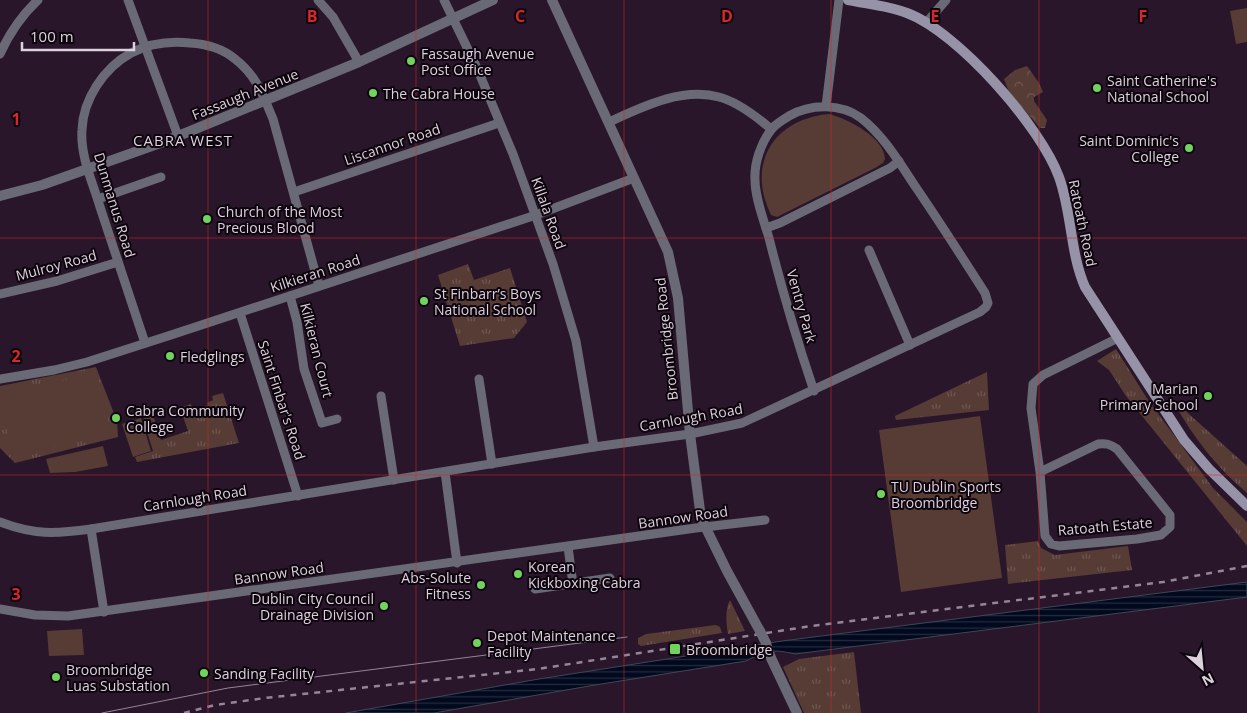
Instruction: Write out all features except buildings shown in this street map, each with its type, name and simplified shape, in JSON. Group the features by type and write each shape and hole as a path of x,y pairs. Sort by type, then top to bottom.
{"main road":[{"name":"Ratoath Road","path":"848,0 886,7 908,14 926,23 958,48 989,77 1019,112 1054,167 1061,185 1080,275 1097,307 1184,440 1208,468 1247,506"}],"street":[{"path":"0,54 6,40 18,22 38,0"},
{"path":"128,0 178,136"},
{"path":"318,0 333,17 359,62"},
{"name":"Killala Road","path":"444,0 477,68 536,215 556,272 576,341 594,447"},
{"name":"Fassaugh Avenue","path":"0,196 89,169 178,136 359,62 493,0"},
{"name":"Broombridge Road","path":"552,0 668,252 678,298 690,434 699,508 704,527 759,629 797,713"},
{"path":"826,106 839,0"},
{"path":"926,23 946,0"},
{"name":"Dunmanus Road","path":"145,343 89,169 83,147 82,129 88,101 106,75 130,54 146,48 164,43 181,42 217,48 234,57 258,84 272,118 320,286"},
{"path":"609,122 678,96 706,95 720,97 734,104 762,120 771,129"},
{"name":"Ventry Park","path":"814,391 799,346 754,180 761,149 771,129 795,112 826,106 860,117 882,139 899,161 988,297 988,303"},
{"name":"Liscannor Road","path":"294,192 499,123"},
{"path":"766,228 780,223 890,168 899,161"},
{"path":"98,198 161,177"},
{"name":"Kilkieran Road","path":"0,379 70,366 240,313 536,215 634,178"},
{"path":"869,250 910,346"},
{"name":"Mulroy Road","path":"0,294 57,281 118,262"},
{"name":"Kilkieran Court","path":"290,296 298,322 304,369 322,423 337,419"},
{"name":"Carnlough Road","path":"0,522 15,528 43,533 91,529 594,447 690,434 742,423 980,312 988,303"},
{"name":"Saint Finbar's Road","path":"240,313 298,496"},
{"name":"Ratoath Estate","path":"1040,472 1098,444 1105,443 1111,445 1117,449 1170,515 1170,527 1161,534 1137,539 1059,546 1051,544 1046,536 1031,408 1032,384 1043,375 1118,338"},
{"path":"479,379 492,464"},
{"path":"381,396 394,480"},
{"path":"445,472 457,562"},
{"name":"Bannow Road","path":"0,610 55,617 104,612 764,520"},
{"path":"91,529 104,612"},
{"path":"568,547 573,584"},
{"path":"535,590 610,578"}],"green space":[{"path":"1247,8 1247,42 1236,44 1230,11"},
{"path":"1027,66 1043,92 1034,97 1034,101 1047,120 1045,128 1040,128 1009,92 1004,79 1015,70"},
{"path":"829,114 846,120 872,136 883,151 885,159 883,163 777,217 771,215 764,196 762,178 764,162 770,147 779,135 793,125 809,118"},
{"path":"468,264 474,280 510,268 527,322 514,338 460,346 438,275"},
{"path":"1116,349 1148,400 1213,488 1247,522 1247,546 1126,396 1109,370 1097,361"},
{"path":"96,367 117,421 118,437 15,463 0,448 0,386"},
{"path":"97,372 111,432 13,456 0,396"},
{"path":"987,372 989,410 896,420 895,416"},
{"path":"223,393 239,443 137,462 135,457 153,451 143,419 153,415 161,440 188,431 180,408 191,404 193,411 208,405 207,403 213,400 212,396"},
{"path":"1174,403 1180,406 1247,466 1247,493 1225,473 1206,451"},
{"path":"980,416 1002,578 901,592 879,430"},
{"path":"141,418 151,451 133,457 122,424"},
{"path":"103,446 108,466 75,472 50,473 46,459"},
{"path":"1038,541 1041,548 1055,555 1128,546 1132,570 1008,584 1005,545"},
{"path":"730,600 745,631 728,634 726,616"},
{"path":"716,625 720,627 722,633 641,646 638,644 638,638 646,634"},
{"path":"82,629 84,655 49,656 47,631"},
{"path":"854,652 861,713 804,713 783,667 799,659"}],"water":[{"path":"1247,582 1247,597 795,654 781,651 770,652 746,661 434,713 346,713 539,679 782,641"}],"tram line":[{"path":"102,713 228,688 627,637"}],"railway":[{"path":"184,713 215,705 265,698 538,669 811,626 1163,582 1247,566"}],"place":[{"name":"Fassaugh Avenue Post Office","path":"411,61"},
{"name":"Saint Catherine's National School","path":"1097,88"},
{"name":"The Cabra House","path":"373,93"},
{"name":"Saint Dominic's College","path":"1189,148"},
{"name":"Church of the Most Precious Blood","path":"207,219"},
{"name":"St Finbarr’s Boys National School","path":"424,301"},
{"name":"Fledglings","path":"170,356"},
{"name":"Marian Primary School","path":"1208,396"},
{"name":"Cabra Community College","path":"116,418"},
{"name":"TU Dublin Sports Broombridge","path":"881,494"},
{"name":"Korean Kickboxing Cabra","path":"518,574"},
{"name":"Abs-Solute Fitness","path":"481,585"},
{"name":"Dublin City Council Drainage Division","path":"384,606"},
{"name":"Depot Maintenance Facility","path":"477,643"},
{"name":"Broombridge","path":"675,649"},
{"name":"Sanding Facility","path":"204,673"},
{"name":"Broombridge Luas Substation","path":"56,677"}],"district":[{"name":"CABRA WEST","path":"183,140"}]}
